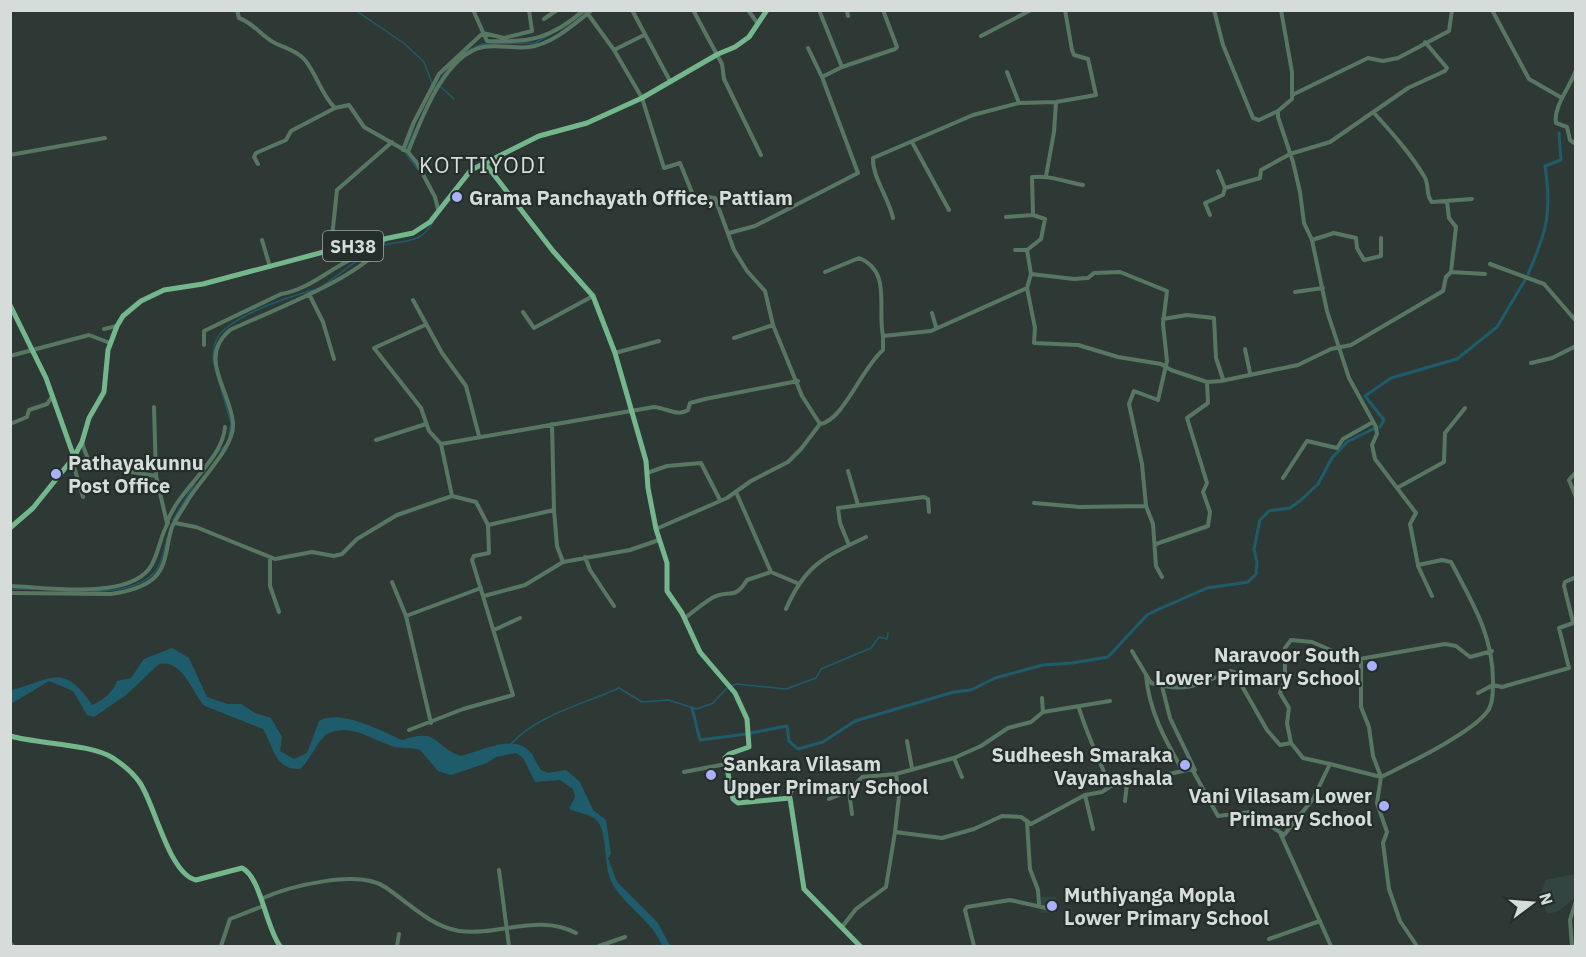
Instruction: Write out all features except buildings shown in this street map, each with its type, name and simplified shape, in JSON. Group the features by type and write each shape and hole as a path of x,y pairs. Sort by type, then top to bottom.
{"main road":[{"name":"SH38","path":"10,528 33,508 73,458 82,442 89,418 104,392 110,343 117,326 123,316 153,294 422,229 463,177 484,162 539,136 594,121 642,98 718,54 735,47 749,37 767,10"},
{"path":"484,162 553,251 593,296 615,353 633,411 656,529 667,563 666,588 685,618 700,652 730,687 747,718 750,744 747,748 727,755 726,764 735,801 789,797 804,889 860,946"},
{"path":"10,305 53,397 73,458"},
{"path":"10,736 90,750 113,758 140,783 176,861 191,879 245,869 261,899 272,936 280,946"}],"street":[{"path":"237,10 239,18 249,22 271,40 297,52 335,108"},
{"path":"473,10 487,41 528,42 548,35 587,11"},
{"path":"483,33 504,38 532,31 529,10"},
{"path":"544,19 557,10"},
{"path":"632,10 670,81"},
{"path":"693,10 718,54 724,79 761,155"},
{"path":"748,10 758,24"},
{"path":"819,10 842,67"},
{"path":"847,10 848,16"},
{"path":"822,77 842,67 897,47 883,10"},
{"path":"981,36 1031,10"},
{"path":"893,218 889,200 873,165 873,158 973,115 1019,102 1056,102 1096,95 1088,59 1074,55 1072,50 1065,10"},
{"path":"1214,10 1222,45 1253,118 1259,120 1291,103 1292,72 1281,10"},
{"path":"1292,95 1368,58 1383,61 1398,58 1449,31 1452,10"},
{"path":"1491,10 1529,79 1562,98"},
{"path":"587,11 614,50 642,98 664,168 680,163 693,195 715,198 734,250 747,271 765,291 773,325 798,381 802,396 820,424"},
{"path":"406,151 423,114 441,83 459,60 483,47 529,47 543,43 587,11"},
{"path":"406,151 413,124 439,75 483,33"},
{"path":"614,50 645,35"},
{"path":"1225,188 1260,178 1261,170 1290,154 1330,142 1375,114 1408,88 1428,81 1447,68 1425,42"},
{"path":"729,233 773,217 858,173 822,77 808,48"},
{"path":"1575,70 1570,89 1562,98 1555,115 1556,123 1567,127 1570,140 1575,144"},
{"path":"1006,72 1019,102"},
{"path":"1046,176 1054,132 1056,102"},
{"path":"258,164 254,157 256,153 286,140 291,131 335,108 349,105 364,128 406,151 423,173 438,209"},
{"path":"1278,111 1300,192 1304,223 1312,240 1313,258 1323,288 1327,311 1355,392 1373,422 1377,434 1372,450 1375,459 1416,513 1410,524 1418,565 1432,596"},
{"path":"1375,114 1410,154 1427,180 1430,200 1436,203 1472,199"},
{"path":"10,155 105,138"},
{"path":"335,249 332,237 337,190 392,142"},
{"path":"912,142 949,210"},
{"path":"1210,215 1205,203 1222,195 1225,188 1218,171"},
{"path":"1033,216 1032,177 1046,176 1060,182 1083,185"},
{"path":"1027,250 1031,274 1027,288 1035,328 1034,343 1078,345 1118,357 1161,363 1207,382 1298,365 1340,346 1361,340 1443,291 1446,277 1451,272 1456,225 1449,218 1447,202"},
{"path":"1005,217 1033,216 1045,219 1041,239 1027,250 1015,250"},
{"path":"1312,240 1334,233 1356,238 1357,248 1364,260 1381,256 1381,238"},
{"path":"262,240 270,267"},
{"path":"10,593 111,594 127,592 152,580 159,572 174,524 209,469 230,443 233,422 216,362 216,348 220,338 230,330 329,286 379,250 384,240"},
{"path":"204,345 204,331 281,294 294,292 324,277 336,266 352,259 356,245"},
{"path":"656,529 736,492 788,462 820,424 837,416 865,368 885,346 880,321 882,285 879,275 859,258 825,272"},
{"path":"1490,264 1544,285 1575,321"},
{"path":"1031,274 1074,279 1088,278 1094,273 1120,272 1167,291 1164,319 1166,367 1158,400 1134,391 1129,404 1142,464 1146,506 1153,524 1156,566 1162,577"},
{"path":"1451,272 1485,274"},
{"path":"883,336 931,331 936,327 948,326 979,309 998,303 1027,288"},
{"path":"1295,292 1323,288"},
{"path":"309,294 324,322 334,359"},
{"path":"523,312 534,328 593,296"},
{"path":"413,300 441,353 466,386 479,436"},
{"path":"932,313 936,327"},
{"path":"1164,319 1186,315 1214,318 1216,358 1223,379"},
{"path":"425,325 374,348 421,408 426,424 441,444 452,496"},
{"path":"734,338 773,325"},
{"path":"104,329 117,326"},
{"path":"10,356 33,352 89,335 110,343"},
{"path":"615,353 659,341"},
{"path":"1531,363 1552,358 1575,346"},
{"path":"1245,349 1250,373"},
{"path":"441,444 654,407 684,413 688,410 690,403 798,381"},
{"path":"1156,544 1208,526 1210,512 1203,492 1207,483 1187,418 1208,403 1207,382"},
{"path":"10,423 27,417 29,410 47,404 53,397"},
{"path":"154,407 156,476 167,523"},
{"path":"1397,488 1444,462 1445,433 1465,408"},
{"path":"1283,478 1307,441 1337,448 1343,439 1373,422"},
{"path":"376,440 426,424"},
{"path":"552,424 554,510 557,546 563,562"},
{"path":"10,586 100,589 126,584 150,568 167,523 187,487 224,441 225,428"},
{"path":"82,442 90,465 156,476"},
{"path":"73,458 83,497"},
{"path":"646,473 667,466 701,464 720,500"},
{"path":"848,471 858,505"},
{"path":"1575,472 1569,480 1575,497"},
{"path":"736,492 771,572 797,584"},
{"path":"167,523 196,527 270,557 282,559 312,552 338,555 357,539 397,515 452,496 476,502 488,525 489,553 474,556 472,560 513,695 463,709 409,730"},
{"path":"849,545 836,510 924,497 928,499 929,512"},
{"path":"1034,503 1080,507 1146,506"},
{"path":"488,525 554,510"},
{"path":"786,609 797,584 809,569 866,537"},
{"path":"484,596 525,585 563,562 630,550 660,540"},
{"path":"270,557 270,586 279,612"},
{"path":"585,557 590,570 614,606"},
{"path":"1418,565 1442,560 1451,562 1484,624 1492,651 1493,685 1488,712 1466,733 1381,777 1303,758 1291,743 1287,723 1289,708 1280,693 1285,680 1285,648 1291,640 1304,640 1347,657 1360,659 1394,651 1445,644 1456,646 1470,657 1492,651"},
{"path":"685,618 712,598 720,594 734,594 742,590 747,580 771,572"},
{"path":"1478,693 1493,685 1502,687 1569,668 1559,628 1574,622 1564,586 1565,582 1575,577"},
{"path":"392,582 406,616 431,723"},
{"path":"406,616 481,588"},
{"path":"494,630 520,618"},
{"path":"1132,651 1151,683 1175,689 1187,688 1234,672 1276,743 1291,743"},
{"path":"1360,659 1361,707 1369,727 1373,756 1381,777 1377,803 1387,832 1383,843 1389,889 1400,921 1417,946"},
{"path":"1146,674 1147,695 1160,732 1183,771"},
{"path":"1162,686 1170,718 1218,816 1250,812 1281,835 1331,946"},
{"path":"1042,698 1044,712"},
{"path":"829,799 849,791 862,777 896,774 954,758 981,746 1008,728 1031,722 1044,712 1079,708 1110,701"},
{"path":"1079,708 1089,740 1097,752 1109,785"},
{"path":"907,741 912,768"},
{"path":"954,758 962,777"},
{"path":"684,772 726,764"},
{"path":"1281,835 1288,833 1313,799 1330,764"},
{"path":"895,832 942,838 974,829 1002,816 1017,816 1027,822 1038,822 1086,795 1102,792 1109,785 1123,778 1195,770"},
{"path":"842,927 856,909 886,887 899,796 896,774"},
{"path":"1123,778 1127,783 1125,801"},
{"path":"789,797 796,782"},
{"path":"849,791 852,814"},
{"path":"1086,795 1093,829"},
{"path":"1027,822 1030,869 1038,890 1039,904"},
{"path":"499,870 509,946"},
{"path":"261,899 283,888 336,879 376,882 440,926 481,932 553,924 576,933"},
{"path":"974,946 964,910 967,908 1010,900 1039,904 1046,908"},
{"path":"1572,946 1570,920 1575,901"},
{"path":"221,946 230,919 262,906"},
{"path":"1269,939 1320,921"},
{"path":"397,946 399,934"},
{"path":"599,946 625,938"},
{"path":"10,943 13,946"}],"shaded area":[{"path":"1575,874 1575,897 1559,911 1548,914 1543,904 1537,902 1546,880"},
{"name":"Muthiyanga Mopla Lower Primary School","path":"1041,897 1056,897 1056,913 1041,913"}],"water":[{"path":"172,648 189,658 207,697 228,704 241,704 255,713 271,718 282,737 280,751 294,759 307,753 319,721 338,717 373,727 402,740 429,737 460,756 497,745 516,744 525,747 532,754 541,770 548,773 566,770 580,782 593,810 606,820 611,854 608,858 617,882 658,923 670,946 662,946 652,928 623,898 611,881 604,838 599,824 590,816 569,809 575,797 573,789 560,780 535,782 523,758 516,753 496,757 487,763 451,775 438,771 420,750 392,746 353,731 337,730 325,736 300,769 291,768 280,762 263,729 205,706 181,672 168,664 159,664 126,695 94,717 87,715 73,691 49,681 11,704 11,690 45,679 63,678 82,691 92,705 107,696 117,681 131,678 144,659"}],"waterway":[{"path":"355,10 405,44 424,62 432,83"},
{"path":"574,20 588,10"},
{"path":"465,52 482,44 535,43 570,23"},
{"path":"433,90 451,65"},
{"path":"441,87 454,99"},
{"path":"406,150 415,124"},
{"path":"1528,274 1544,233 1548,209 1545,166 1561,160 1559,133"},
{"path":"406,154 420,172"},
{"path":"384,245 418,238 433,222"},
{"path":"324,285 377,246"},
{"path":"1380,427 1384,420 1365,396 1391,378 1457,359 1497,327 1525,280"},
{"path":"214,364 216,340 221,332 234,322 269,305 317,289"},
{"path":"215,368 231,423 229,436"},
{"path":"751,733 787,726 789,741 798,749 823,742 855,721 954,692 971,690 995,678 1043,665 1108,657 1147,615 1207,588 1248,582 1256,574 1257,562 1254,549 1260,520 1269,511 1290,508 1301,500 1318,484 1332,458 1347,442 1375,428"},
{"path":"217,453 225,446"},
{"path":"173,520 195,483"},
{"path":"92,591 124,588 147,579 159,566 167,538"},
{"path":"10,589 33,589"},
{"path":"731,686 736,684 786,689 816,678 821,669 871,648 879,637 887,639 888,633"},
{"path":"510,745 521,734 547,718 619,688 642,702 668,700 697,709 713,703 727,688"},
{"path":"692,708 700,740 746,734"}],"place":[{"name":"Grama Panchayath Office, Pattiam","path":"457,197"},
{"name":"Pathayakunnu Post Office","path":"56,474"},
{"name":"Naravoor South Lower Primary School","path":"1372,666"},
{"name":"Sudheesh Smaraka Vayanashala","path":"1185,765"},
{"name":"Sankara Vilasam Upper Primary School","path":"711,775"},
{"name":"Vani Vilasam Lower Primary School","path":"1384,806"},
{"name":"Muthiyanga Mopla Lower Primary School","path":"1052,906"}],"district":[{"name":"KOTTIYODI","path":"483,164"}]}
